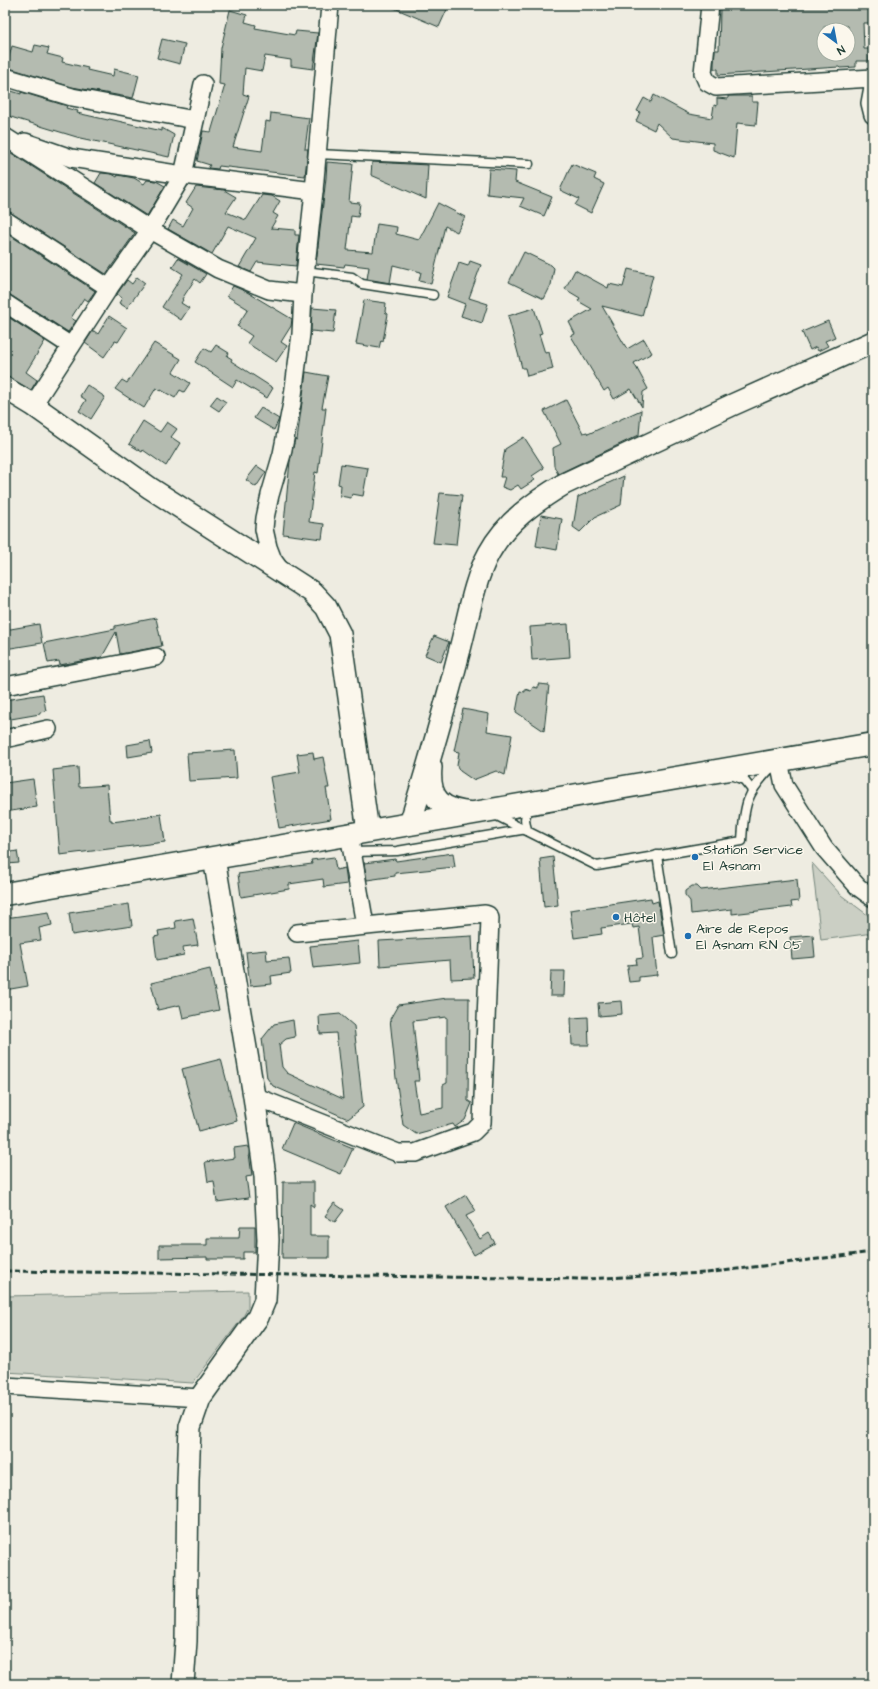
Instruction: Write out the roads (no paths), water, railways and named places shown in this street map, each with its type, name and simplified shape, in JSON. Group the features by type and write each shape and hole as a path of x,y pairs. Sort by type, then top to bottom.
{"main road":[{"path":"5,894 214,858 356,839 410,824 873,744"}],"street":[{"path":"283,575 273,560 264,529 270,495 282,454 292,403 301,334 305,271 314,191 330,5"},
{"path":"710,5 703,73 707,82 716,87 873,78"},
{"path":"5,77 72,97 195,120"},
{"path":"33,405 109,288 150,230 183,175 203,84"},
{"path":"873,87 870,103 873,115"},
{"path":"5,136 71,158 183,175 314,191"},
{"path":"5,136 150,230 229,274 269,290 303,294"},
{"path":"5,220 109,288"},
{"path":"5,303 71,346"},
{"path":"410,824 432,755 475,588 488,554 503,533 522,512 543,496 564,484 732,405 873,342"},
{"path":"5,388 33,405 150,488 283,575 312,592 326,607 340,634 356,839 365,925"},
{"path":"230,540 241,543 252,541 257,538 264,529"},
{"path":"5,686 156,657"},
{"path":"5,739 48,729"},
{"path":"432,755 430,777 431,788 437,800 446,807 459,812 480,812"},
{"path":"779,761 784,785 824,848 858,887 873,898"},
{"path":"183,1684 186,1641 190,1427 200,1398 258,1317 265,1300 268,1240 265,1176 254,1096 214,858"},
{"path":"254,1096 398,1153 415,1153 466,1135 473,1132 482,1123 490,918 488,915 485,914 365,925 297,933"},
{"path":"5,1386 200,1398"}],"lane":[{"path":"317,154 529,164"},
{"path":"305,271 352,277 362,284 433,295"},
{"path":"480,812 527,829 597,866 742,841 744,812 752,790 762,777 779,761"},
{"path":"716,772 734,775 744,780 752,790"},
{"path":"527,829 524,820 526,812 535,803"},
{"path":"356,839 397,851 527,829"},
{"path":"657,855 672,954"}],"railway":[{"path":"5,1271 585,1279 706,1273 873,1252"}],"place":[{"name":"Station Service El Asnam","path":"695,857"},
{"name":"Hôtel","path":"616,917"},
{"name":"Aire de Repos El Asnam RN 05","path":"688,936"}]}
